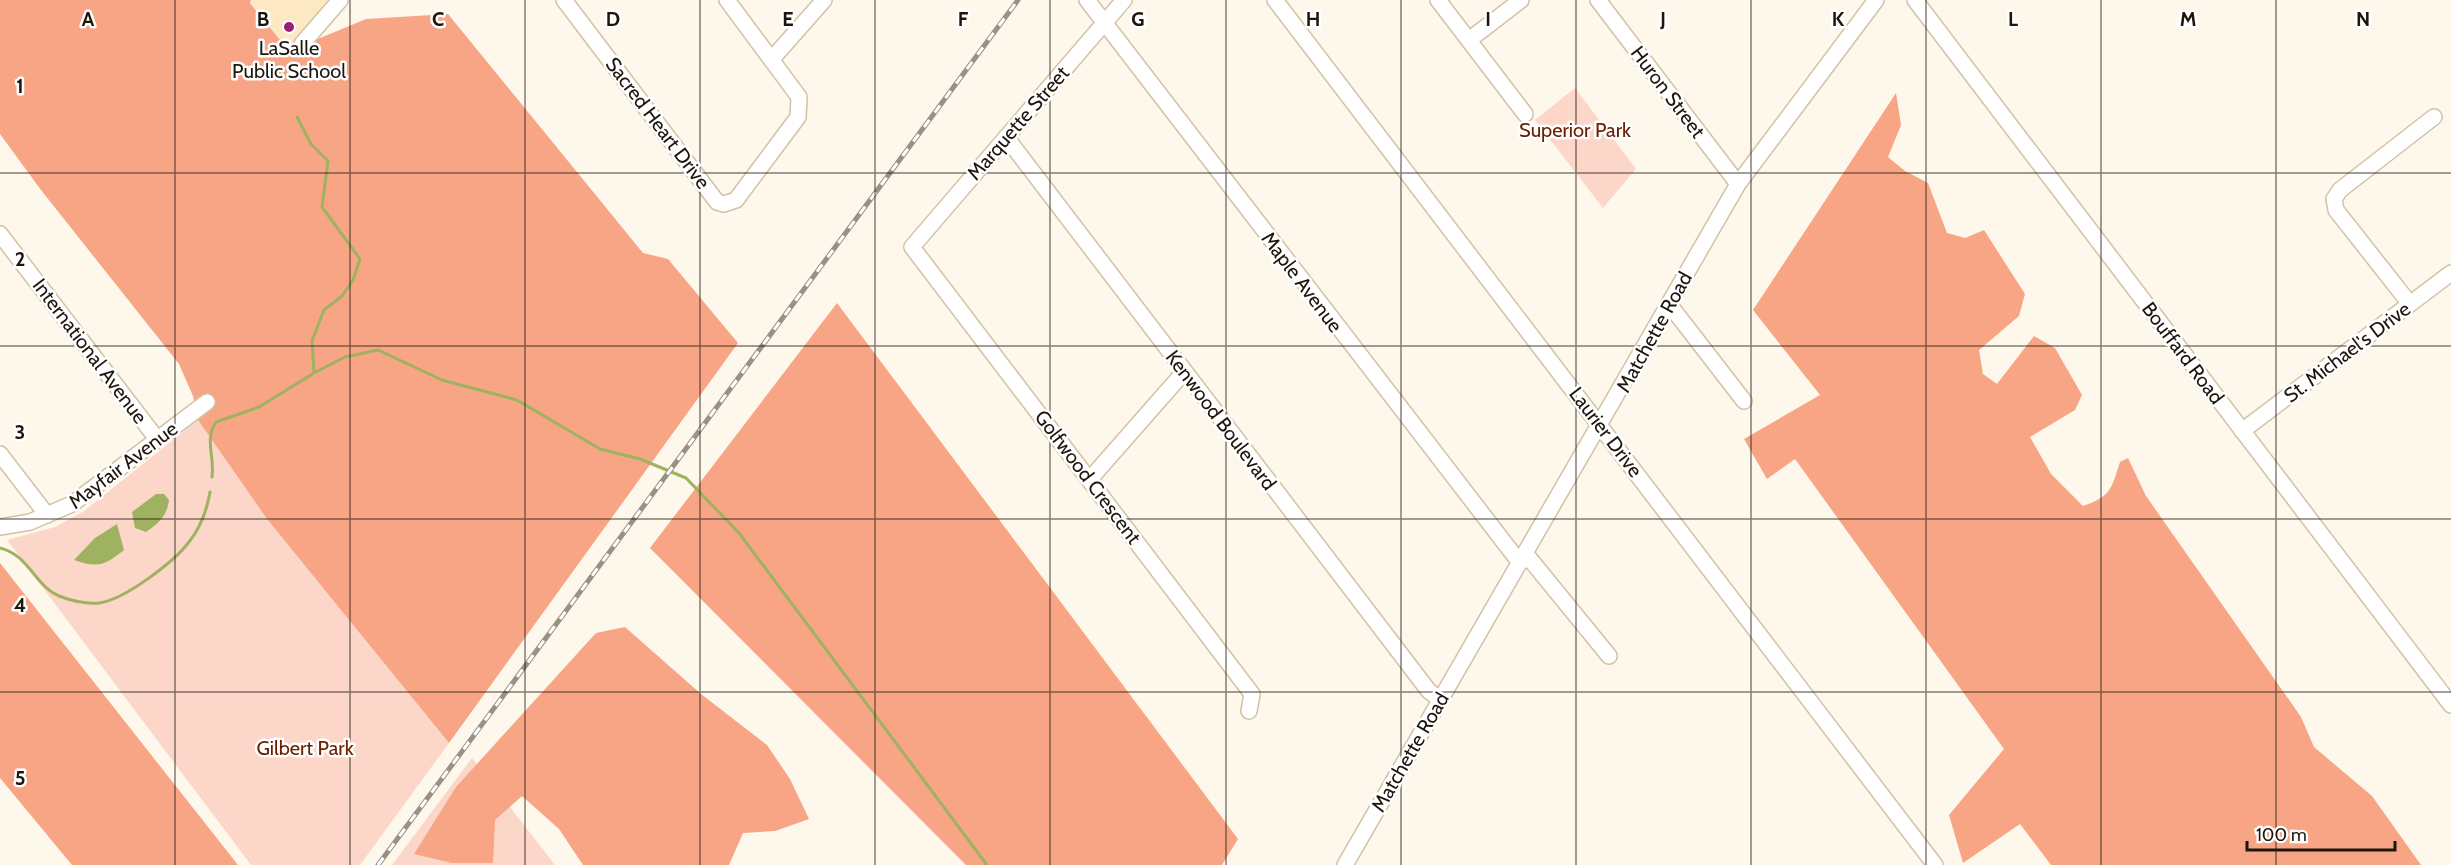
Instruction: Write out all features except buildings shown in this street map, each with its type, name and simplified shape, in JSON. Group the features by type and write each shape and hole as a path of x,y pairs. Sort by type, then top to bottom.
{"street":[{"path":"302,44 340,0"},
{"name":"Sacred Heart Drive","path":"564,0 717,202 724,204 736,200 798,117 799,97 772,59"},
{"path":"727,0 772,59 824,0"},
{"name":"Maple Avenue","path":"1087,0 1522,558 1609,656"},
{"name":"Marquette Street","path":"912,247 1124,0"},
{"name":"Laurier Drive","path":"1275,0 1935,865"},
{"path":"1438,0 1525,114"},
{"path":"1468,40 1521,0"},
{"name":"Huron Street","path":"1598,0 1738,184"},
{"name":"Matchette Road","path":"1345,865 1601,426 1738,184 1876,0"},
{"name":"Bouffard Road","path":"1915,0 2451,705"},
{"path":"2410,304 2336,210 2334,198 2340,190 2434,117"},
{"name":"Kenwood Boulevard","path":"1006,137 1428,690 1440,700"},
{"name":"International Avenue","path":"0,234 157,439"},
{"name":"Golfwood Crescent","path":"912,247 1252,694 1249,711"},
{"name":"St. Michael's Drive","path":"2242,431 2451,273"},
{"path":"1669,304 1744,401"},
{"path":"1090,479 1184,372"},
{"name":"Mayfair Avenue","path":"0,527 30,522 72,504 207,402"},
{"path":"0,454 47,515"}],"shaded area":[{"path":"0,0 251,0 250,3 289,51 366,19 448,14 643,253 668,259 738,343 449,743 267,519 198,420 193,396 179,364 41,190 0,134"},
{"name":"LaSalle Public School","path":"251,0 330,0 289,51 250,2"},
{"path":"1896,93 1901,125 1888,157 1905,171 1928,183 1947,233 1965,238 1984,230 2025,294 2019,316 1979,350 1983,374 1997,384 2034,336 2055,348 2082,395 2075,410 2030,437 2051,474 2083,506 2099,499 2109,491 2120,462 2128,458 2146,496 2301,717 2314,747 2372,796 2421,865 2051,865 2020,824 1963,863 1949,815 2004,749 1795,459 1767,479 1744,439 1820,395 1753,310"},
{"path":"837,303 1238,839 1222,865 966,865 650,548"},
{"path":"156,494 164,494 169,500 164,515 146,532 135,528 132,512"},
{"path":"117,524 124,550 106,562 95,565 74,560 95,538"},
{"path":"0,563 238,865 72,865 0,778"},
{"path":"625,627 701,694 767,745 790,779 809,819 775,831 743,833 729,865 583,865 559,829 522,796 495,820 493,863 452,863 414,854 456,787 596,633"}],"green space":[{"name":"Superior Park","path":"1575,88 1636,169 1603,208 1535,120"},
{"name":"Gilbert Park","path":"198,420 267,519 449,743 360,865 251,865 7,540 55,527 84,511"},
{"path":"472,758 555,865 392,865"}],"waterway":[{"path":"297,117 311,144 328,161 322,207 360,259 353,280 342,296 324,310 312,341 314,373"},
{"path":"212,477 210,442 216,422 259,407 345,357 378,350 442,380 517,400 600,449 640,459 686,478 739,533 987,865"},
{"path":"0,548 18,557 44,585 59,596 74,601 99,603 135,588 172,560 193,537 200,525 210,492"}],"railway":[{"path":"378,865 1018,0"}],"place":[{"name":"LaSalle Public School","path":"289,27"}]}
